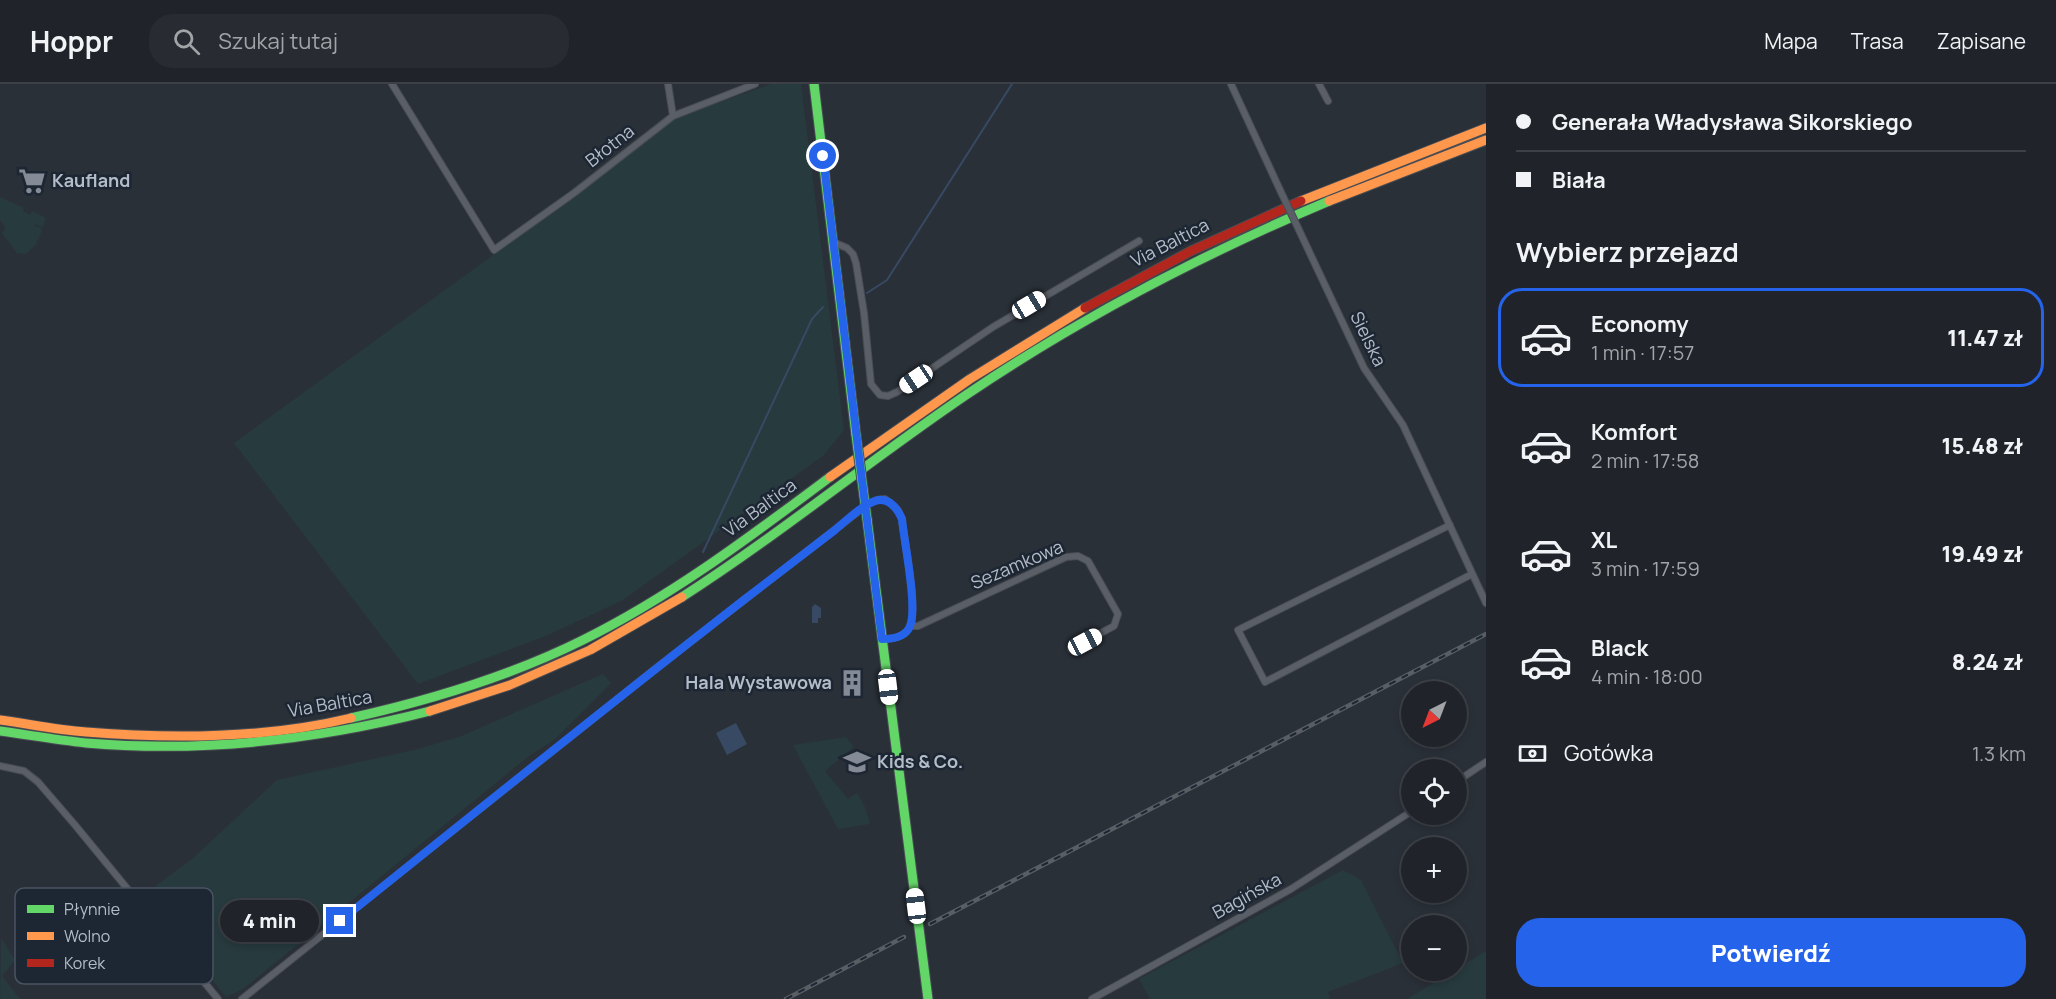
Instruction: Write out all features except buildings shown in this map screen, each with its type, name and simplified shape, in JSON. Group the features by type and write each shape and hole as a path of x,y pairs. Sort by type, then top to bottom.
{"main road":[{"path":"814,84 928,999"},
{"name":"Via Baltica","path":"0,720 82,732 227,735 333,722 395,709 455,692 521,669 598,633 673,590 955,389 1029,340 1102,298 1186,253 1255,220 1361,175 1486,128"},
{"name":"Via Baltica","path":"0,731 58,741 134,747 188,748 250,744 323,735 382,724 447,707 525,679 592,649 665,608 720,572 960,399 1105,309 1182,268 1311,208 1486,140"}],"street":[{"name":"Błotna","path":"392,84 494,250 574,193 673,116 754,84"},
{"path":"668,84 673,116"},
{"name":"Sielska","path":"1230,84 1364,368 1403,425 1486,603"},
{"path":"1319,84 1328,101"},
{"path":"833,242 847,248 856,263 871,384 880,395 888,396 993,327 1139,241"},
{"path":"242,999 654,670 868,504 877,500 885,499 892,503 902,519 911,592 911,626"},
{"path":"1450,525 1238,630 1265,682 1472,574"},
{"name":"Sezamkowa","path":"882,639 897,638 911,626 918,626 1066,557 1078,556 1088,561 1118,614 1114,626 1071,650"},
{"path":"1467,775 1486,762"},
{"path":"0,766 24,771 38,782 127,888"},
{"name":"Bagińska","path":"1092,999 1291,889 1401,818"},
{"path":"206,984 218,999"},
{"path":"1107,990 1111,999"}],"green space":[{"path":"771,84 801,84 844,430 824,455 623,600 548,635 418,684 234,443 591,184 675,118"},
{"path":"0,197 24,208 23,211 30,215 32,211 46,218 43,227 35,224 34,227 43,229 40,229 42,231 36,244 26,254 17,253 2,233 6,229 0,220"},
{"path":"603,674 611,683 554,740 529,756 243,989 226,997 213,981 213,888 153,888 192,859 277,780 414,750 459,737"},
{"path":"846,737 854,747 825,771 848,799 857,793 865,807 870,824 838,829 793,745"},
{"path":"1343,870 1361,880 1401,959 1401,964 1328,992 1330,999 1150,999 1139,979"},
{"path":"1,938 15,960 2,976 20,999 0,999"},
{"path":"1486,951 1486,999 1407,999 1437,981 1467,981 1467,963"}],"water":[{"path":"815,604 821,608 821,618 818,618 818,623 812,623 812,607"},
{"path":"736,723 747,744 727,755 716,733"}],"waterway":[{"path":"867,293 887,280 1012,84"},
{"path":"703,552 812,319 823,307"}],"railway":[{"path":"930,924 1486,634"},
{"path":"786,999 904,937"}],"traffic: fast":[{"path":"814,84 856,435"},
{"path":"682,597 754,548 966,395 1053,340 1189,265 1329,201"},
{"path":"856,435 867,519"},
{"path":"351,718 469,686 527,665 583,640 679,585 741,543 830,477"},
{"path":"867,519 928,999"},
{"path":"0,731 86,743 129,746 216,745 302,737 430,711"}],"traffic: slow":[{"path":"1301,201 1486,128"},
{"path":"1329,201 1486,140"},
{"path":"830,477 970,379 1085,308"},
{"path":"430,711 510,685 590,650 682,597"},
{"path":"0,720 75,731 185,736 287,730 351,718"}],"traffic: jam":[{"path":"1085,308 1191,251 1301,201"}],"place":[{"name":"Kaufland","path":"32,181"},
{"name":"Hala Wystawowa","path":"852,683"},
{"name":"Kids & Co.","path":"857,762"}],"route":[{"path":"340,921 654,670 839,526 854,515 868,504 877,500 885,499 892,503 902,519 911,592 911,626 897,638 882,639 869,539 867,519 864,498 823,156"}]}
